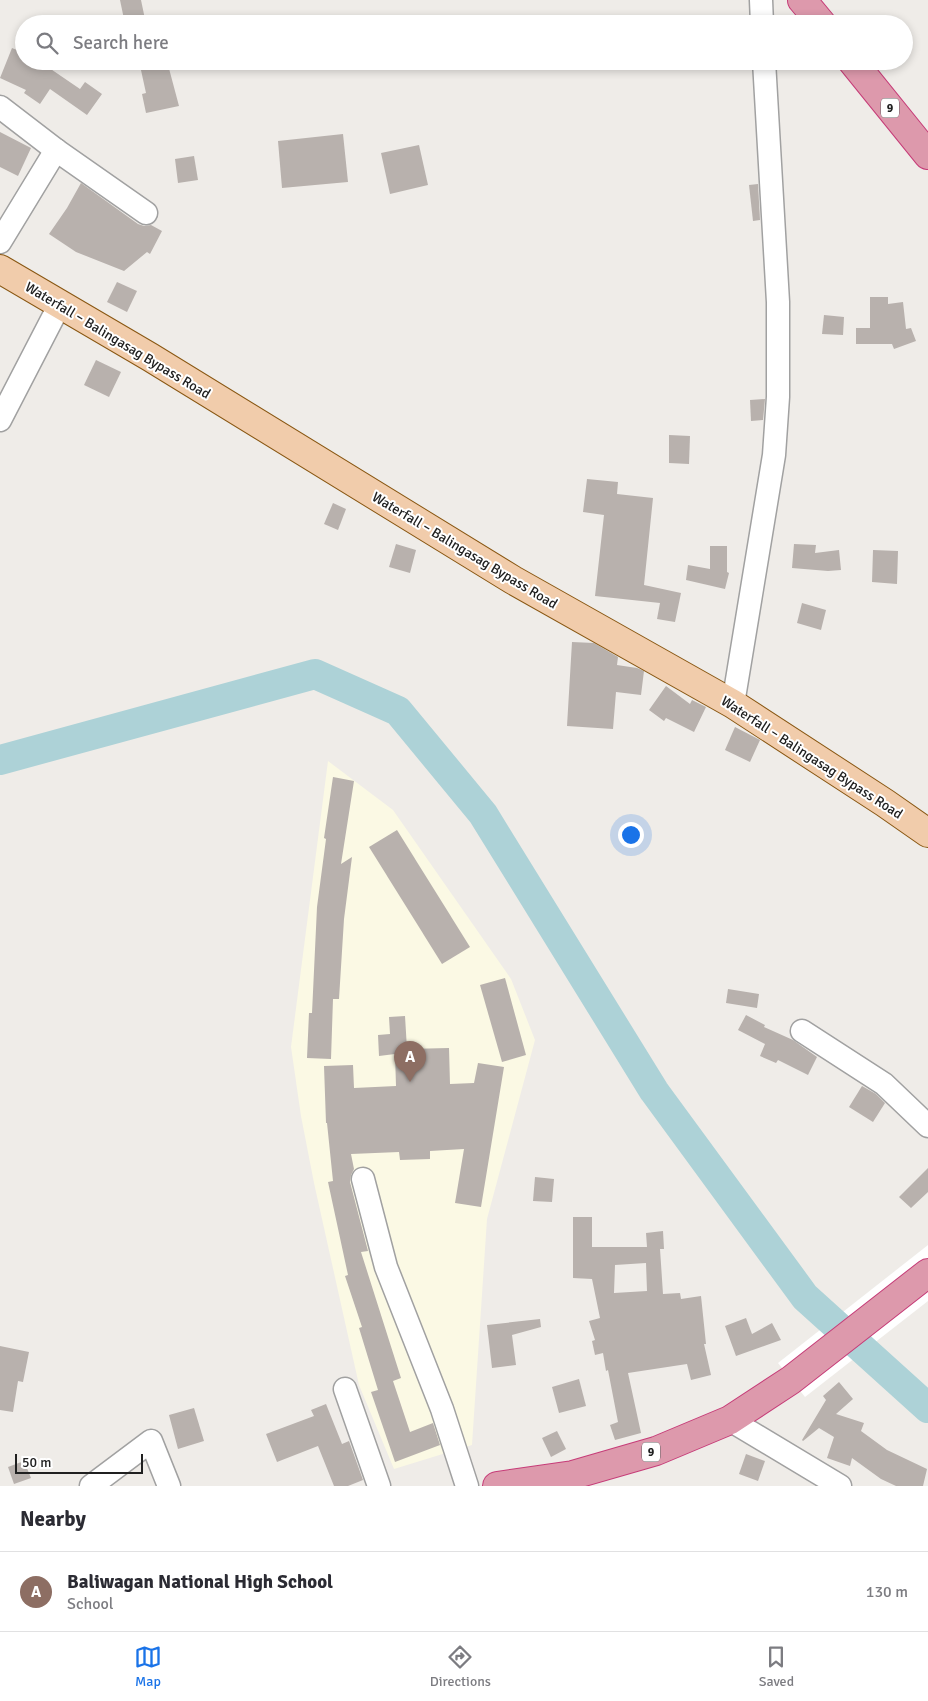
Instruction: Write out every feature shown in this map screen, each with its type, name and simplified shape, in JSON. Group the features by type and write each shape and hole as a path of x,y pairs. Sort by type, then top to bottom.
{"highway":[{"path":"802,0 814,15"},
{"name":"9","path":"859,70 928,154"},
{"name":"9","path":"498,1486 573,1475 656,1451 730,1420 791,1380 928,1273"}],"main road":[{"name":"Waterfall ‒ Balingasag Bypass Road","path":"0,269 158,362 513,580 733,704 928,833"}],"street":[{"path":"761,0 762,15"},
{"path":"733,704 774,455 778,397 778,302 765,70"},
{"path":"0,107 56,150 146,213"},
{"path":"0,242 56,150"},
{"path":"0,420 60,304"},
{"path":"802,1030 884,1084 928,1126"},
{"path":"362,1179 386,1267 442,1409 467,1486"},
{"path":"345,1389 379,1486"},
{"path":"730,1420 840,1486"},
{"path":"91,1486 151,1441 170,1486"}],"shaded area":[{"path":"328,761 393,810 511,979 535,1040 487,1219 472,1445 394,1469 359,1385 314,1183 301,1116 291,1047"}],"pier":[{"path":"928,1245 928,1301 805,1397 778,1363"}],"building":[{"path":"120,0 141,0 144,15 123,15"},
{"path":"12,48 15,49 15,70 52,70 80,89 85,82 102,94 87,115 50,89 40,104 24,93 26,90 0,78"},
{"path":"141,70 169,70 179,106 146,113 142,94 146,93"},
{"path":"0,132 31,148 18,176 0,167"},
{"path":"343,134 348,182 282,188 278,141"},
{"path":"419,145 428,185 390,194 381,153"},
{"path":"194,156 198,180 178,183 175,159"},
{"path":"81,183 138,224 144,226 151,225 162,231 150,254 147,252 124,271 76,252 49,234"},
{"path":"758,184 760,220 753,221 749,185"},
{"path":"117,282 137,291 127,312 107,302"},
{"path":"870,297 888,297 888,304 903,302 906,329 911,328 916,341 894,349 892,344 856,344 856,328 870,328"},
{"path":"824,315 844,317 843,335 822,334"},
{"path":"96,360 121,372 109,397 84,385"},
{"path":"765,399 763,420 751,421 750,400"},
{"path":"669,435 690,436 689,464 669,463"},
{"path":"587,479 618,482 617,494 653,498 644,585 681,593 675,622 657,619 660,603 595,596 604,515 583,512"},
{"path":"333,503 346,509 338,530 324,524"},
{"path":"396,544 416,550 410,573 389,567"},
{"path":"794,544 816,545 815,553 839,550 841,570 828,571 792,568"},
{"path":"710,546 727,546 727,572 729,573 725,589 686,580 688,565 710,569"},
{"path":"873,550 898,551 897,584 872,582"},
{"path":"802,603 826,610 821,630 797,623"},
{"path":"572,642 594,643 618,657 617,665 644,671 641,695 616,692 613,729 567,726"},
{"path":"666,686 690,704 692,700 706,707 694,732 666,718 664,721 649,710"},
{"path":"735,727 760,740 750,762 725,750"},
{"path":"333,777 354,781 341,864 352,857 344,919 339,999 333,999 331,1059 307,1058 309,1013 312,1013 317,907"},
{"path":"397,830 470,947 442,964 369,847"},
{"path":"505,978 526,1055 502,1062 480,985"},
{"path":"728,989 759,994 757,1008 726,1003"},
{"path":"746,1015 765,1025 764,1027 793,1040 817,1057 808,1075 778,1060 776,1063 760,1056 765,1044 738,1030"},
{"path":"405,1016 407,1049 449,1048 450,1084 474,1083 478,1063 504,1067 481,1207 455,1203 464,1149 430,1151 430,1159 400,1160 399,1152 351,1154 354,1169 350,1182 368,1251 361,1252 401,1378 393,1381 410,1432 433,1423 440,1445 395,1462 371,1392 378,1390 359,1328 362,1327 345,1276 348,1275 328,1182 333,1181 326,1123 324,1066 353,1065 354,1088 396,1086 395,1054 379,1056 378,1035 390,1034 389,1017"},
{"path":"862,1086 876,1094 885,1103 873,1122 849,1107"},
{"path":"928,1168 928,1192 911,1208 899,1197"},
{"path":"535,1177 554,1179 552,1202 533,1201"},
{"path":"573,1217 592,1217 592,1247 647,1247 646,1233 663,1231 664,1249 660,1249 663,1294 680,1293 681,1299 701,1296 706,1344 704,1344 711,1375 691,1380 687,1364 628,1373 641,1433 615,1440 610,1425 618,1422 608,1370 606,1371 603,1353 595,1355 592,1341 595,1340 589,1321 600,1318 592,1279 573,1278","holes":["646,1263 647,1291 614,1293 615,1265"]},
{"path":"746,1318 752,1334 772,1323 781,1340 736,1356 725,1326"},
{"path":"540,1319 541,1327 512,1335 516,1365 492,1368 487,1325"},
{"path":"0,1346 29,1352 23,1382 18,1381 13,1412 0,1410"},
{"path":"579,1379 586,1406 559,1413 552,1387"},
{"path":"839,1382 853,1399 836,1414 864,1423 861,1431 887,1450 927,1469 923,1486 896,1486 881,1479 852,1458 850,1466 827,1458 834,1437 819,1428 802,1440 826,1400 823,1396"},
{"path":"326,1404 342,1444 349,1441 363,1480 348,1486 334,1486 318,1446 277,1462 266,1434 314,1416 311,1410"},
{"path":"194,1408 204,1441 178,1449 169,1415"},
{"path":"557,1431 566,1449 551,1457 542,1438"},
{"path":"746,1454 765,1461 758,1481 739,1474"},
{"path":"24,1461 31,1478 14,1484 8,1467"}],"waterway":[{"path":"0,760 315,674 398,711 483,814 654,1091 805,1297 928,1408"}],"place":[{"name":"Baliwagan National High School","path":"410,1082"}]}
